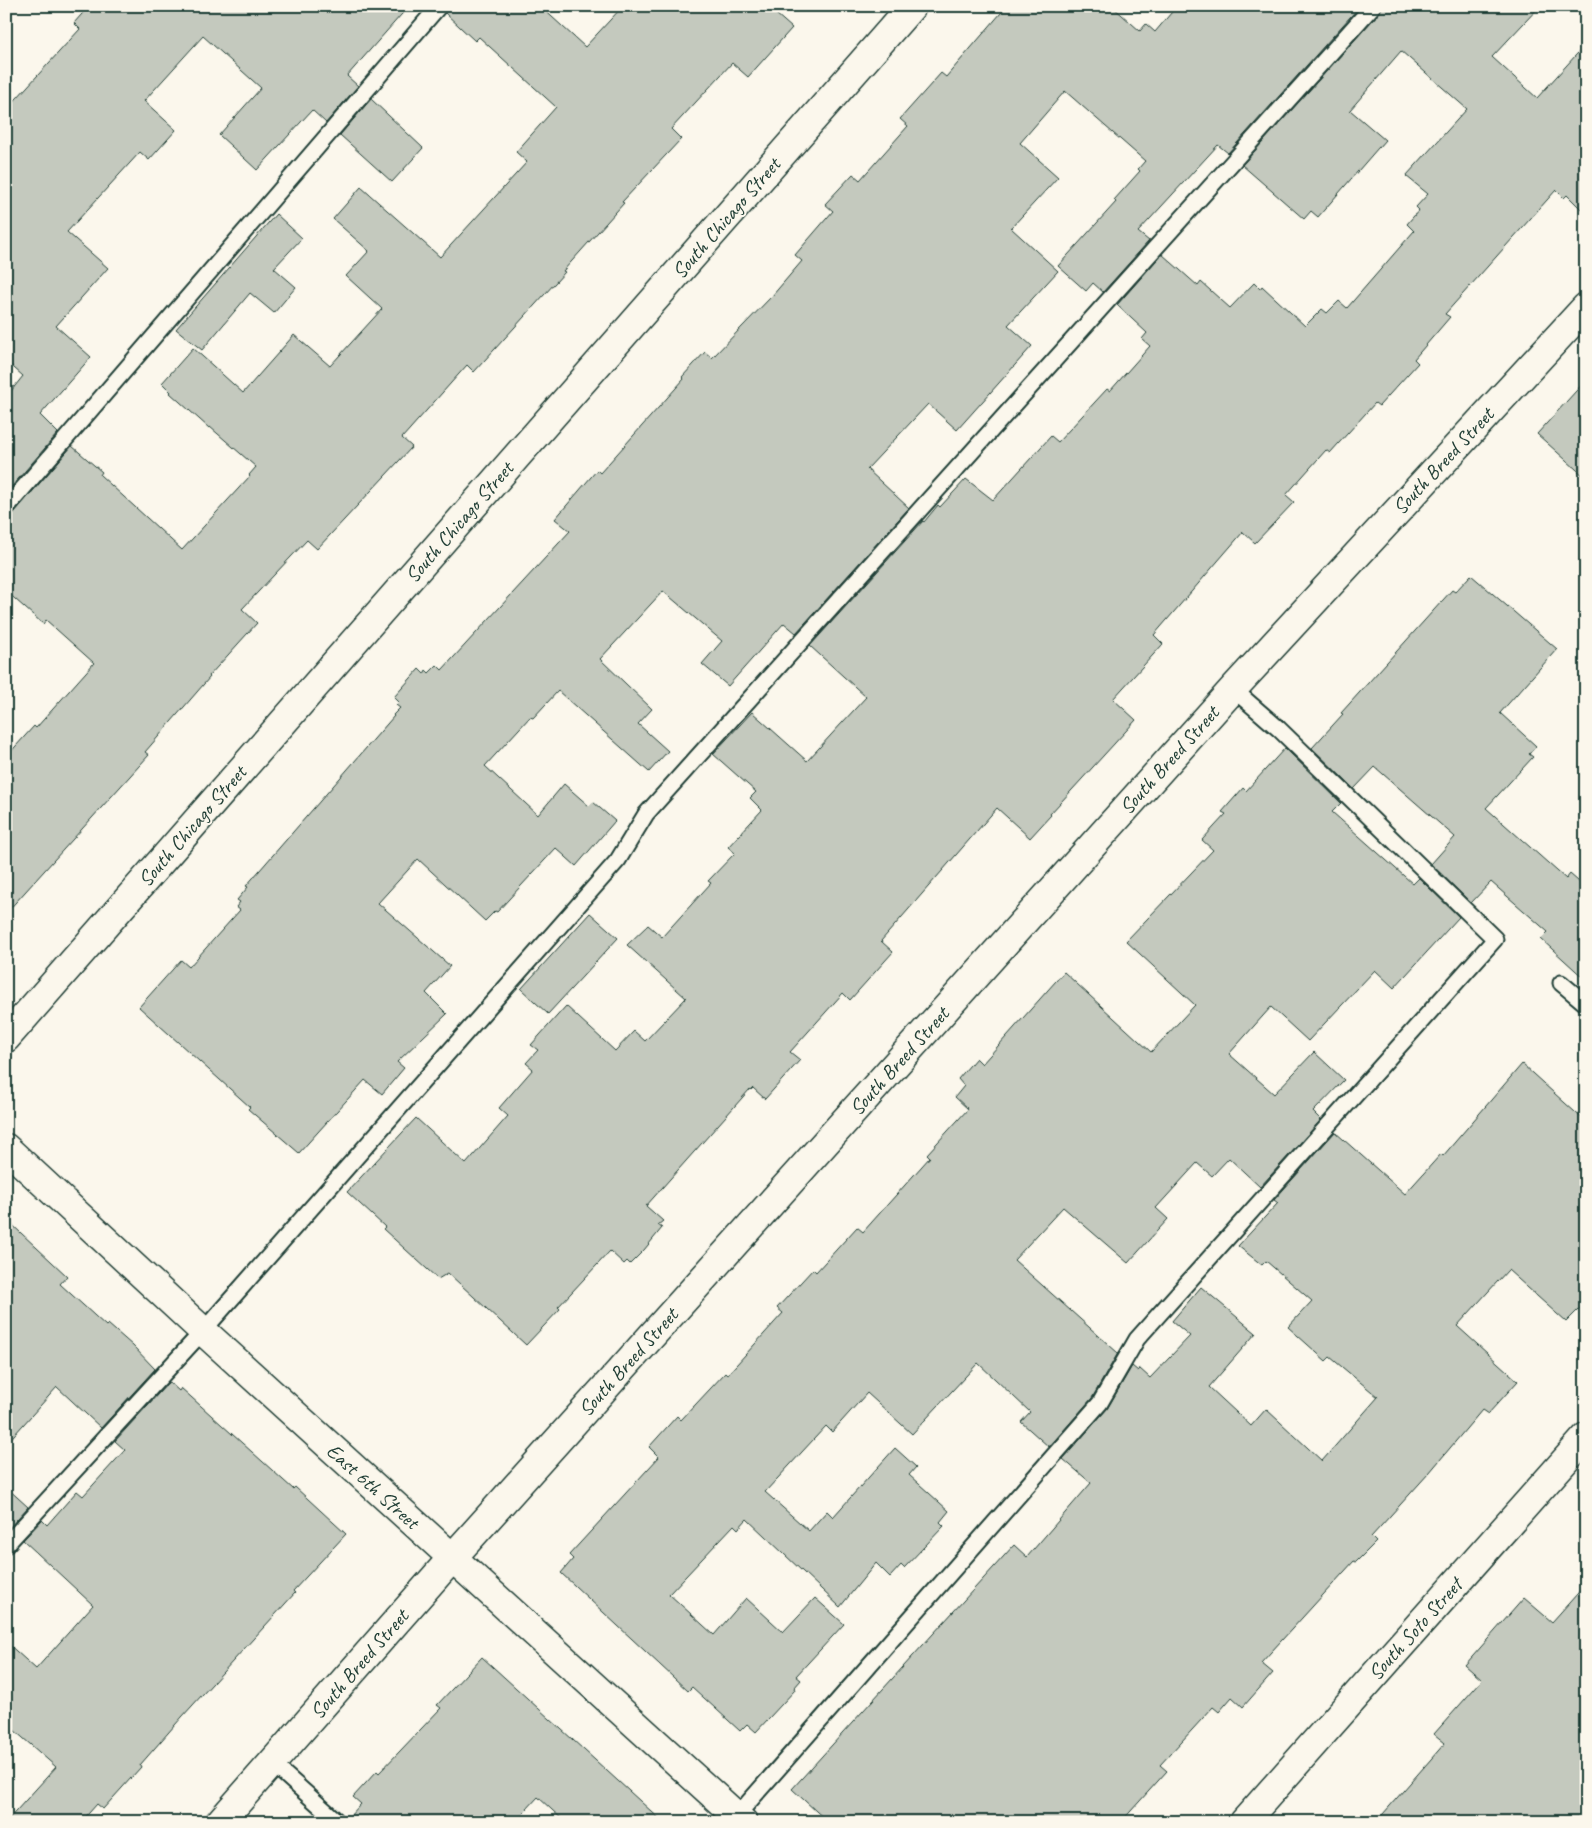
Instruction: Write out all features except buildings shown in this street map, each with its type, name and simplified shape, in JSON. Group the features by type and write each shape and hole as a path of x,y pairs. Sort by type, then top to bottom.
{"street":[{"name":"South Chicago Street","path":"6,1038 912,6"},
{"name":"South Breed Street","path":"220,1822 452,1558 1233,689 1586,307"},
{"name":"East 6th Street","path":"6,1148 737,1820"},
{"name":"South Soto Street","path":"1244,1822 1586,1437"}],"lane":[{"path":"6,508 439,6"},
{"path":"6,1545 203,1331 618,860 646,814 1373,6"},
{"path":"737,1820 1100,1403 1137,1339 1495,939 1279,729 1233,689"},
{"path":"1561,983 1586,1004"},
{"path":"272,1763 338,1822"}]}
